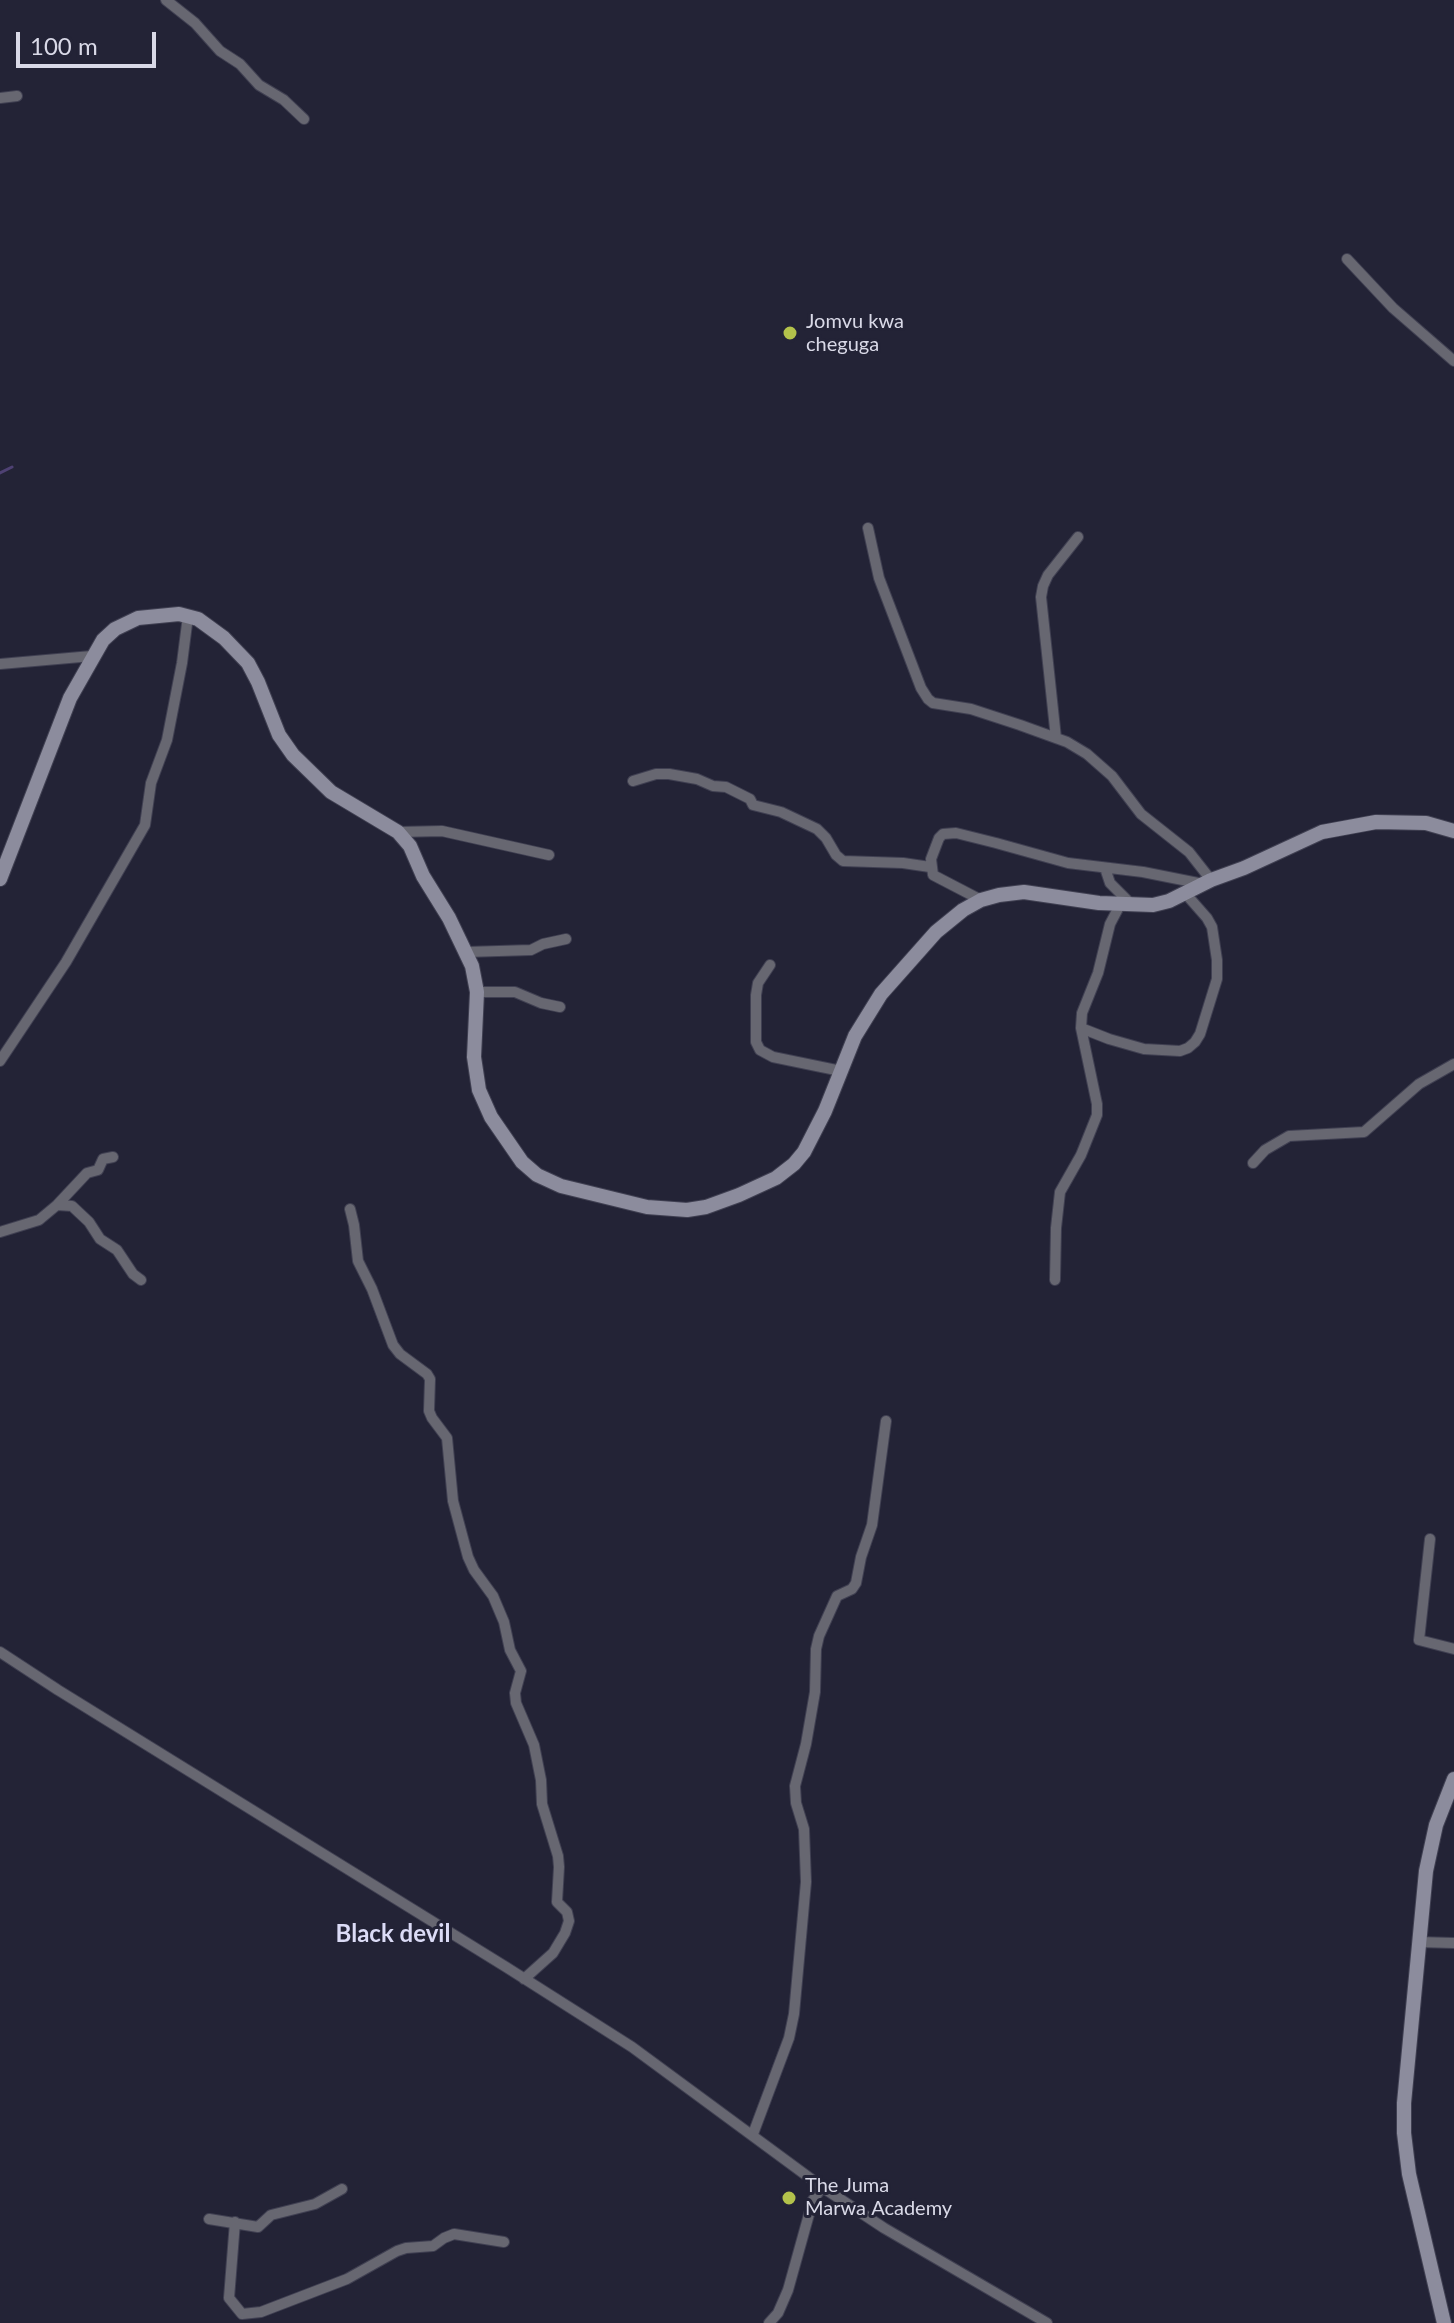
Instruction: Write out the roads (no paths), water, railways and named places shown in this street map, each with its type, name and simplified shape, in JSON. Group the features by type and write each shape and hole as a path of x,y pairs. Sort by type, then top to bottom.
{"main road":[{"path":"0,879 70,698 92,656 109,634 130,621 163,615 188,616 211,627 248,663 279,735 293,755 331,792 398,832 410,846 472,966 477,992 474,1057 479,1090 491,1117 512,1148 529,1169 549,1182 647,1207 681,1211 706,1207 762,1185 787,1171 804,1152 825,1111 855,1036 881,994 936,932 981,900 1024,892 1126,905 1161,904 1334,829 1376,822 1407,822 1426,823 1454,831"},
{"path":"1444,2323 1409,2174 1404,2103 1426,1871 1436,1825 1454,1779"}],"street":[{"path":"166,0 195,23 220,51 240,64 259,85 284,100 304,119"},
{"path":"0,98 17,96"},
{"path":"1347,259 1393,308 1454,361"},
{"path":"868,528 879,578 928,699 938,704 971,709 1075,747 1112,776 1141,814 1189,852 1207,882"},
{"path":"1056,738 1041,597 1048,575 1078,537"},
{"path":"0,1061 66,962 145,825 151,783 167,740 188,616"},
{"path":"0,664 92,656"},
{"path":"633,781 656,774 669,774 726,787 750,799 753,805 781,812 817,829 843,861 930,867"},
{"path":"398,832 442,831 549,855"},
{"path":"981,900 934,877 930,867 939,838 944,833 952,832 1068,863 1207,882"},
{"path":"1055,1280 1060,1192 1081,1155 1097,1115 1081,1028 1082,1013 1098,973 1105,941 1126,905 1110,883 1105,868"},
{"path":"1081,1028 1144,1049 1180,1051 1195,1042 1217,979 1217,960 1212,927 1185,893"},
{"path":"466,952 531,950 566,939"},
{"path":"770,965 758,983 756,995 756,1042 760,1050 773,1057 841,1071"},
{"path":"477,992 515,992 560,1007"},
{"path":"1253,1163 1265,1150 1289,1136 1364,1132 1419,1084 1454,1064"},
{"path":"0,1232 39,1220 87,1173 98,1170 103,1159 113,1157"},
{"path":"57,1205 72,1206 89,1222 100,1239 117,1250 133,1274 141,1280"},
{"path":"350,1209 358,1261 393,1345 430,1379 429,1411 447,1438 453,1501 468,1557 493,1596 504,1622 510,1650 521,1671 515,1693 516,1703 534,1745 542,1804 558,1856 557,1902 567,1912 569,1921 553,1953 524,1979"},
{"path":"753,2134 781,2060 794,2014 806,1898 805,1840 795,1786 815,1692 816,1649 837,1596 852,1589 856,1583 872,1525 886,1421"},
{"path":"1430,1539 1419,1640 1454,1649"},
{"path":"0,1652 632,2047 822,2187 884,2228 1047,2323"},
{"path":"1418,1942 1454,1943"},
{"path":"769,2323 778,2313 788,2290 813,2200 822,2187"},
{"path":"209,2219 258,2227 271,2215 315,2204 342,2189"},
{"path":"235,2222 229,2298 242,2314 261,2312 347,2279 397,2251 433,2246 454,2234 504,2242"}],"waterway":[{"path":"0,473 12,467"}],"place":[{"name":"Jomvu kwa cheguga","path":"790,333"},
{"name":"The Juma Marwa Academy","path":"789,2198"}],"district":[{"name":"Black devil","path":"393,1934"}]}
